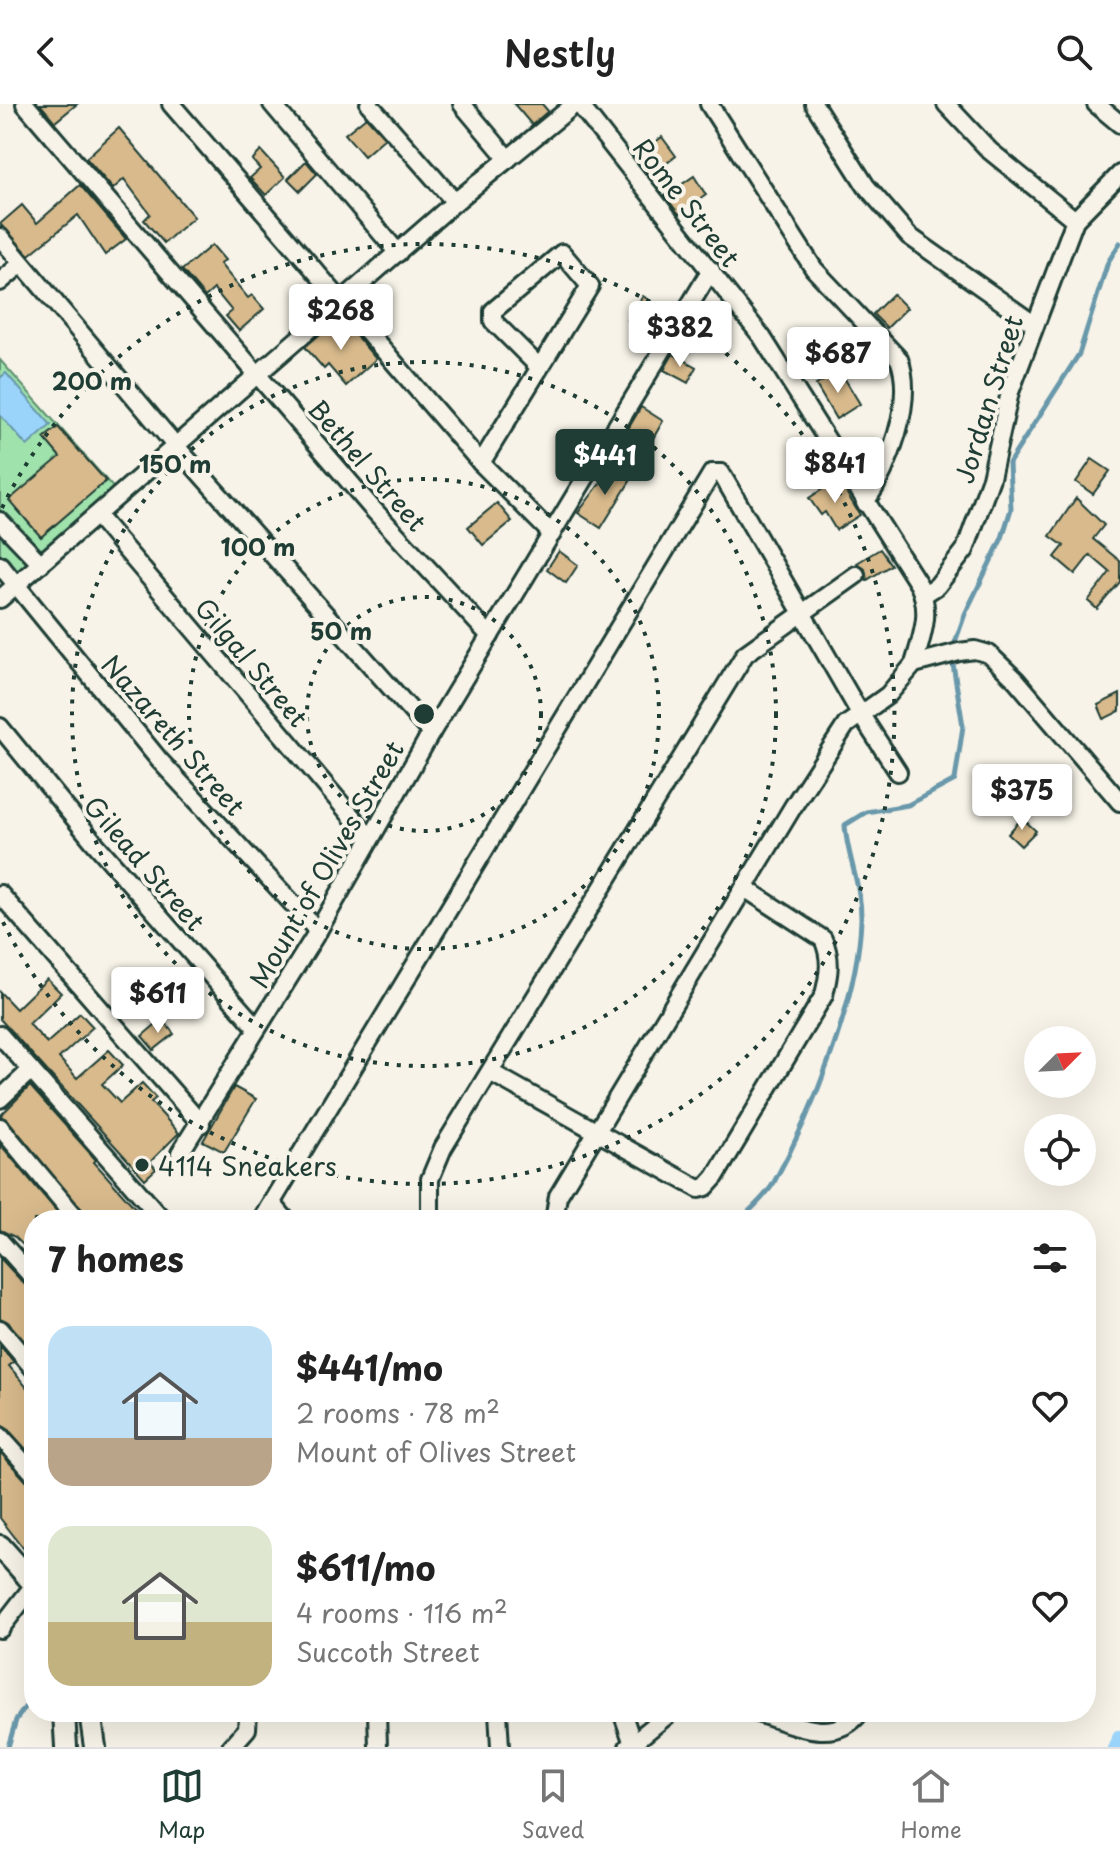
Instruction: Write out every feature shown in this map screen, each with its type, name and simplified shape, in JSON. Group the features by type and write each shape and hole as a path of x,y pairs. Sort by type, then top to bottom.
{"main road":[{"path":"0,1546 24,1574"},
{"path":"64,1722 66,1747"},
{"path":"92,1722 95,1747"}],"street":[{"name":"Bethel Street","path":"25,104 371,507 490,636"},
{"path":"171,104 481,463 552,534"},
{"path":"272,104 398,253"},
{"path":"369,104 455,202"},
{"path":"462,104 508,159"},
{"path":"0,599 98,517 174,444 341,304 455,202 577,104"},
{"name":"Rome Street","path":"577,104 762,337 923,595"},
{"path":"709,104 814,269 899,359 906,377 905,397 882,478 865,503"},
{"path":"814,104 866,186 909,236 1035,325"},
{"path":"946,104 990,151 1075,220"},
{"path":"1096,104 1120,124"},
{"name":"Jordan Street","path":"923,595 937,586 965,550 991,478 1010,392 1075,220 1120,174"},
{"path":"0,237 174,444 431,733"},
{"path":"481,463 590,286 562,253 493,311 493,321 538,366"},
{"path":"0,282 21,264"},
{"name":"Mount of Olives Street","path":"180,1153 201,1124 318,931 431,733 711,270"},
{"path":"267,1210 712,473 721,473 861,715 898,772"},
{"name":"Gilgal Street","path":"98,517 370,838"},
{"path":"0,521 41,564"},
{"name":"Nazareth Street","path":"0,565 160,761 318,931"},
{"path":"430,1210 430,1179 443,1148 745,654 801,611 856,575"},
{"path":"556,1210 558,1196 599,1133 794,805 846,725 888,695 914,664 925,628 923,595"},
{"path":"914,664 959,652 975,650 989,654 1016,680 1120,802"},
{"name":"Gilead Street","path":"0,727 93,841 257,1028"},
{"path":"490,1072 699,1189 706,1187 715,1177 824,995 830,963 823,939 746,889"},
{"path":"0,894 201,1124"},
{"path":"0,1035 154,1210"},
{"path":"0,1099 31,1070"},
{"path":"0,1127 70,1210"},
{"path":"272,1203 278,1210"},
{"path":"0,1241 24,1268"},
{"path":"0,1329 24,1357"},
{"path":"0,1436 24,1463"},
{"path":"0,1629 24,1598"},
{"path":"231,1747 247,1729 247,1722"},
{"path":"377,1722 378,1747"},
{"path":"499,1722 500,1747"},
{"path":"625,1722 631,1746 659,1722"},
{"path":"790,1722 825,1732 838,1731 852,1722"}],"green space":[{"path":"0,360 117,492 17,575 0,554"}],"water":[{"path":"6,373 51,425 27,446 0,415 0,378"}],"building":[{"path":"40,104 77,104 55,122"},
{"path":"514,104 542,104 548,111 532,125"},
{"path":"366,117 385,138 364,156 345,134"},
{"path":"119,128 194,217 164,243 144,220 150,214 124,179 113,189 86,158"},
{"path":"662,137 676,156 650,176 636,157"},
{"path":"261,151 285,177 266,195 250,178 260,169 252,160"},
{"path":"306,161 317,174 300,191 288,179"},
{"path":"694,176 706,195 679,214 665,196"},
{"path":"80,185 126,239 105,255 78,215 29,255 0,224 22,205 37,223"},
{"path":"212,245 225,260 220,264 248,298 252,295 264,309 239,331 226,316 232,311 214,289 205,297 182,270"},
{"path":"893,294 907,308 887,328 873,314"},
{"path":"643,296 668,314 653,337 628,320"},
{"path":"340,317 376,359 346,386 328,365 324,369 305,347"},
{"path":"673,354 696,367 688,383 664,370"},
{"path":"840,371 860,404 836,419 816,385"},
{"path":"641,407 663,421 643,456 621,441"},
{"path":"58,427 106,481 41,537 9,500 60,457 44,438"},
{"path":"1092,459 1110,471 1093,494 1076,482"},
{"path":"613,466 632,478 601,528 578,513"},
{"path":"838,479 860,515 836,530 825,512 821,515 809,498"},
{"path":"1076,498 1104,525 1093,539 1120,561 1120,582 1097,609 1088,601 1110,572 1090,555 1075,574 1055,557 1064,546 1050,536"},
{"path":"497,503 512,521 483,545 468,527"},
{"path":"880,549 891,565 867,580 865,569 857,563"},
{"path":"559,551 578,565 566,583 547,569"},
{"path":"1120,694 1120,711 1104,719 1098,705"},
{"path":"1022,818 1036,831 1021,846 1008,834"},
{"path":"47,979 61,993 29,1024 47,1043 80,1013 93,1027 59,1058 77,1078 109,1050 123,1065 102,1084 120,1103 142,1083 156,1098 151,1102 179,1133 150,1162 156,1169 145,1179 0,1019 0,992 16,1009"},
{"path":"162,1019 174,1034 154,1050 142,1036"},
{"path":"30,1086 137,1210 81,1210 8,1120 0,1116"},
{"path":"234,1087 256,1099 224,1152 203,1141"},
{"path":"0,1144 56,1210 24,1210 24,1246 15,1237 0,1230"},
{"path":"0,1258 24,1284 24,1340 8,1322 0,1318"},
{"path":"0,1346 14,1362 9,1366 24,1384 24,1447 8,1429 0,1425"},
{"path":"0,1452 24,1479 24,1549 0,1518"}],"waterway":[{"path":"953,648 965,614 1002,538 1011,509 1009,463 1079,354 1108,262 1120,243"},
{"path":"750,1210 773,1184 803,1124 830,1056 851,985 858,951 861,907 845,825 866,812 908,805 955,780 963,726 952,658"},
{"path":"8,1747 16,1720 24,1709"},
{"path":"1116,1747 1120,1738"}],"place":[{"name":"4114 Sneakers","path":"142,1165"}]}
